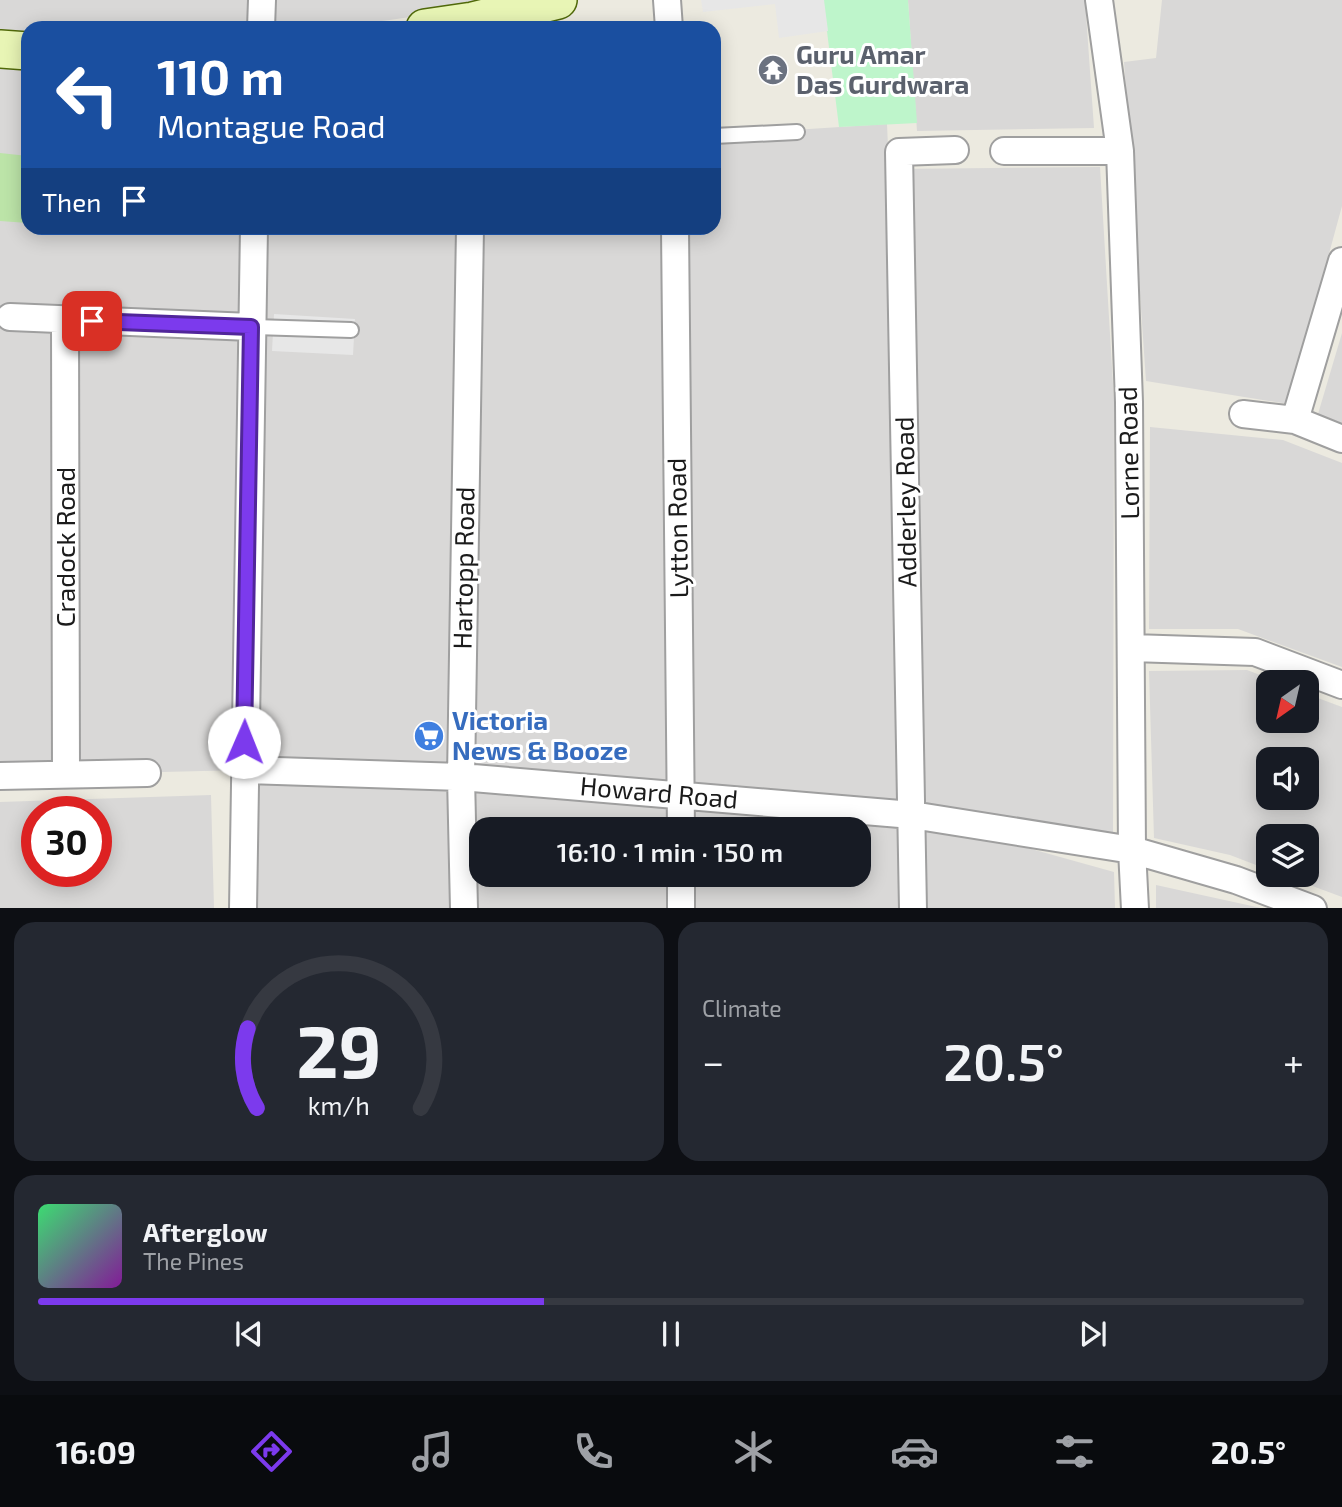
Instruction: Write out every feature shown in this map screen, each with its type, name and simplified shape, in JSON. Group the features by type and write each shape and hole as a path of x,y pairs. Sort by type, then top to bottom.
{"street":[{"path":"261,21 262,0"},
{"path":"487,21 558,0"},
{"path":"667,0 668,21"},
{"name":"Lorne Road","path":"1100,0 1120,151 1129,402 1132,850 1135,908"},
{"path":"0,49 21,50"},
{"name":"Adderley Road","path":"913,908 899,152 955,150"},
{"path":"1004,151 1120,151"},
{"path":"243,908 254,235"},
{"name":"Hartopp Road","path":"464,908 460,777 470,235"},
{"name":"Lytton Road","path":"675,235 681,817"},
{"path":"1295,420 1342,261"},
{"path":"10,317 251,327"},
{"name":"Cradock Road","path":"65,321 66,774"},
{"path":"1243,414 1295,420 1342,439"},
{"path":"1132,648 1255,652 1342,685"},
{"name":"Howard Road","path":"244,769 460,777 912,815 1132,850 1236,880 1313,908"},
{"path":"0,776 147,773"},
{"path":"681,887 681,908"}],"lane":[{"path":"721,136 797,132"},
{"path":"251,327 351,330"}],"shaded area":[{"path":"0,0 264,0 263,21 21,21 21,235 721,235 721,135 887,124 889,169 1100,167 1114,401 1113,832 917,817 1114,872 1115,908 248,908 244,770 0,776"},
{"path":"276,0 504,0 474,8 382,21 275,21"},
{"path":"701,0 824,0 828,31 779,38 775,4 703,12"},
{"path":"908,0 1085,0 1094,128 917,131"},
{"path":"1162,0 1342,0 1342,206 1288,404 1146,381 1124,62 1156,58"},
{"path":"274,314 355,319 353,355 272,351"},
{"path":"1342,333 1342,423 1318,414"},
{"path":"1150,427 1283,440 1342,463 1342,667 1238,629 1149,629"},
{"path":"1247,670 1256,673 1256,733 1320,733 1320,699 1342,707 1342,897 1315,887 1319,887 1319,824 1256,824 1256,865 1230,855 1154,838 1149,671"},
{"path":"211,795 214,908 0,908 0,802 21,801 21,887 112,887 112,798"},
{"path":"1156,885 1261,908 1156,908"}],"green space":[{"path":"823,0 908,0 917,123 839,127"},
{"path":"0,153 21,155 21,222 0,221"}],"place":[{"name":"Guru Amar Das Gurdwara","path":"773,70"},
{"name":"Victoria News & Booze","path":"429,736"}],"route":[{"path":"92,321 251,327 244,742"}]}
